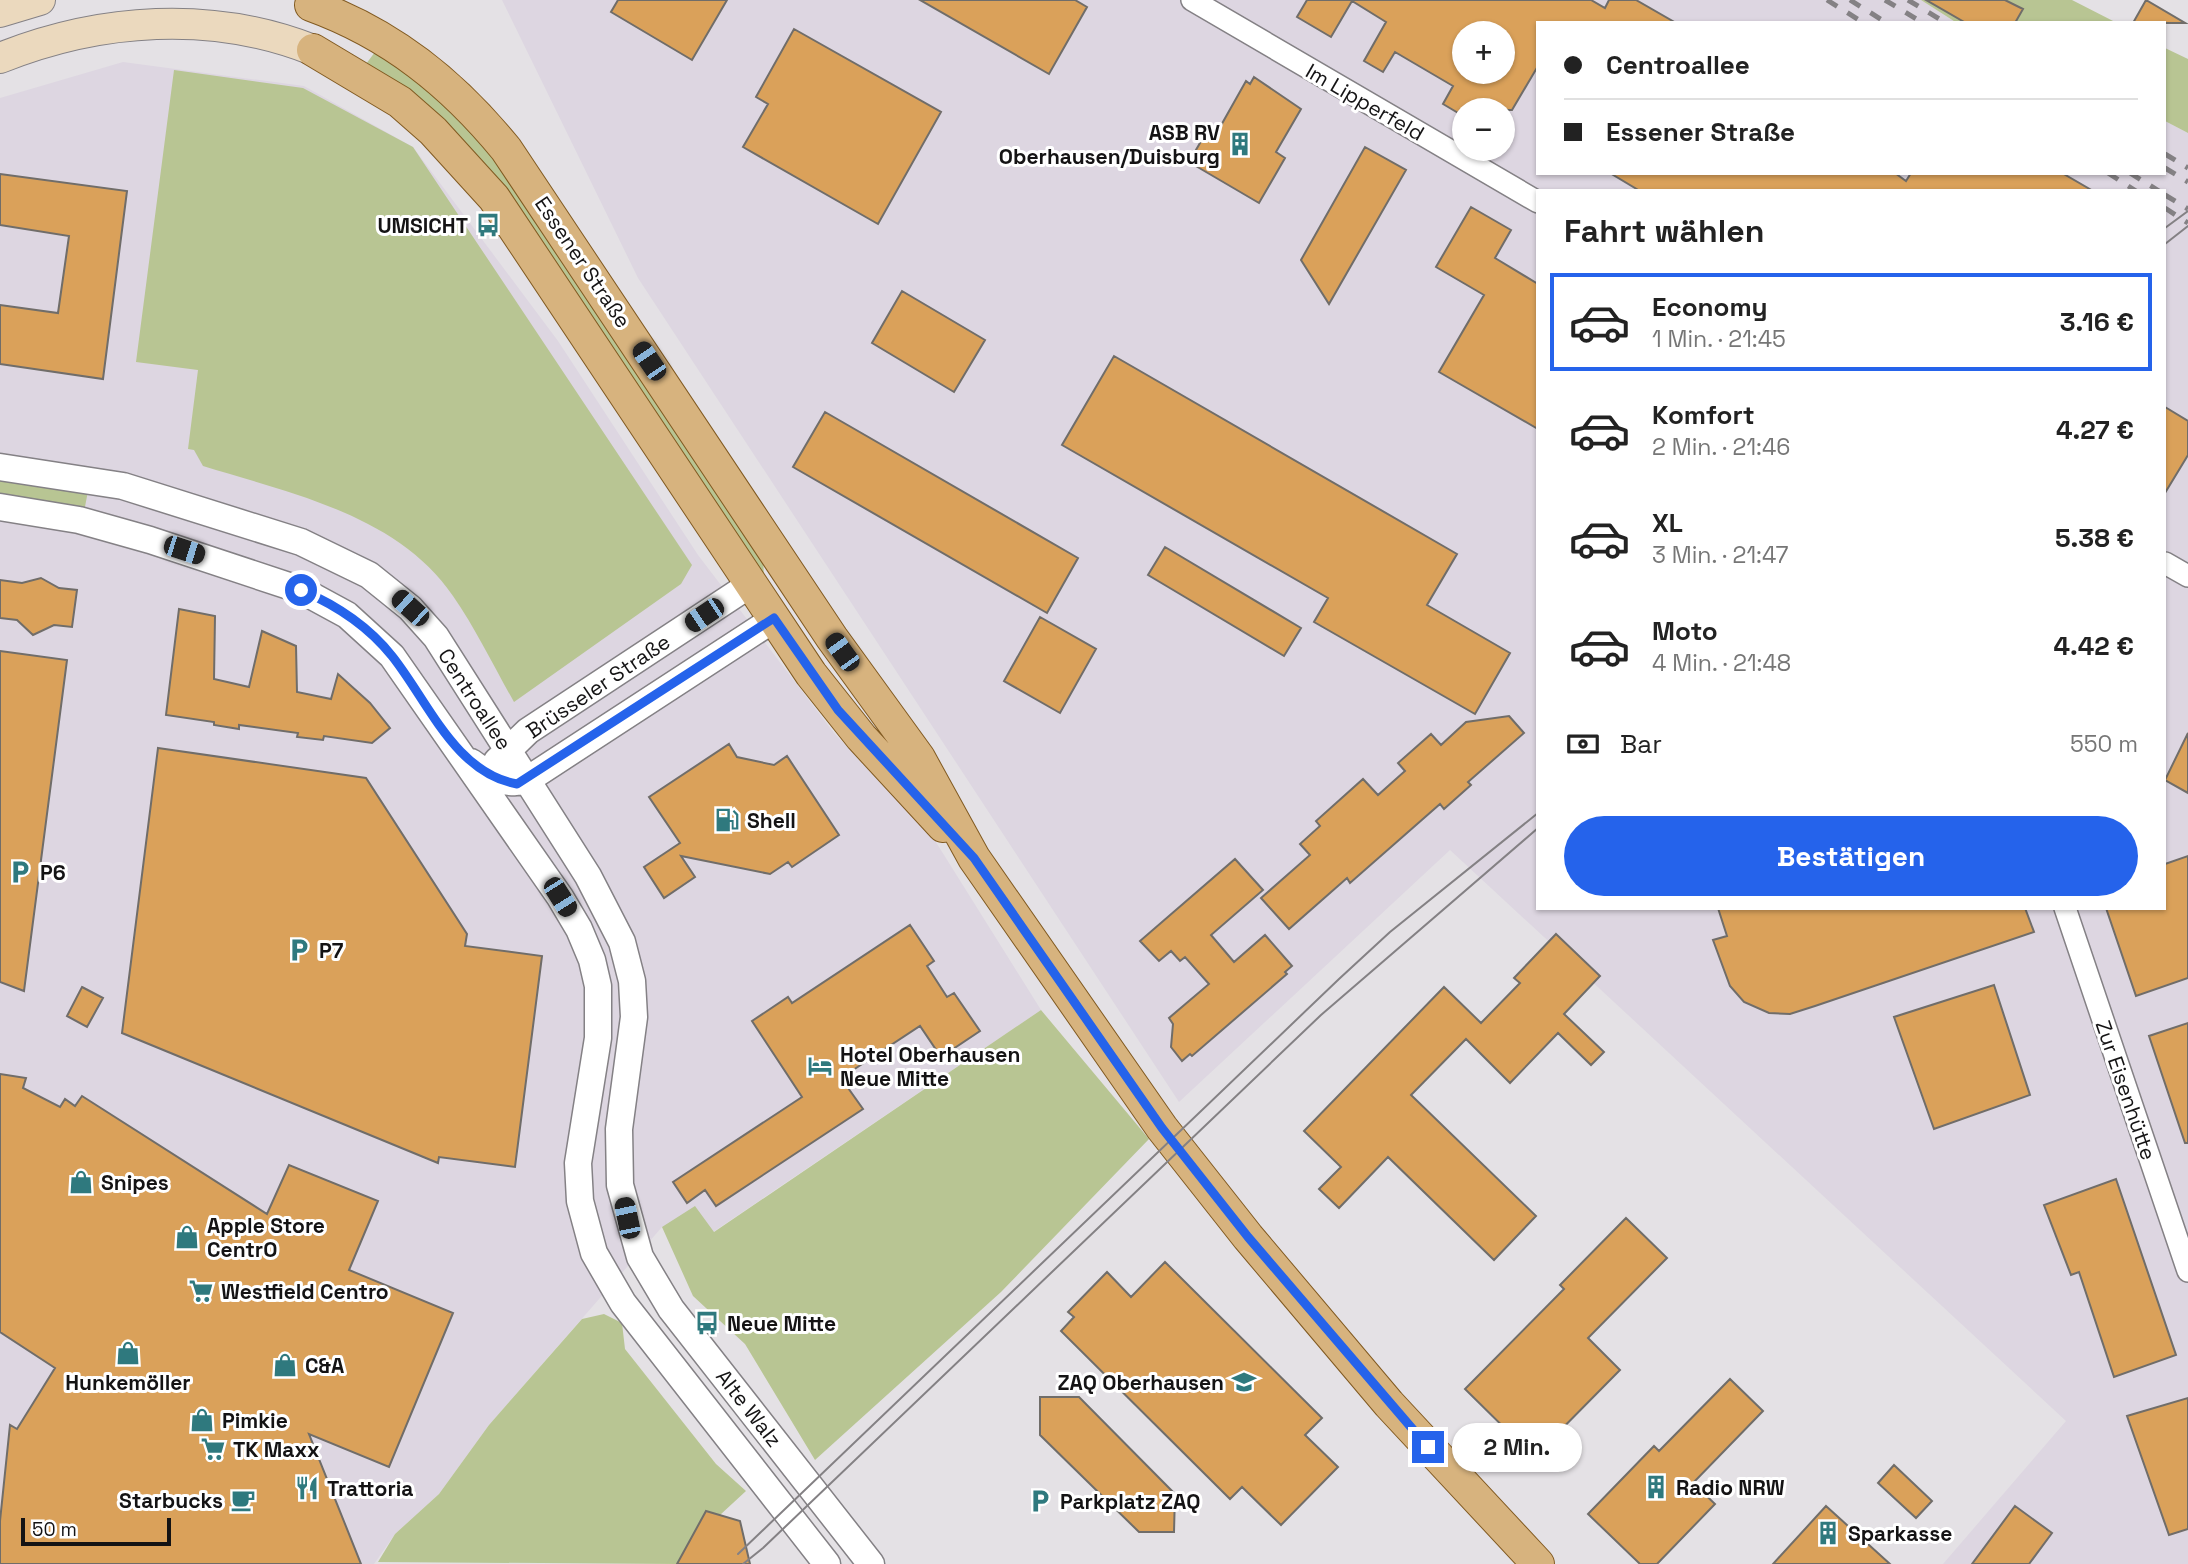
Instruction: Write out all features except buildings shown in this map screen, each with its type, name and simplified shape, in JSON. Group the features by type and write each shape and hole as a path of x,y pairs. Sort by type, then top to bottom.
{"main road":[{"path":"0,12 40,0"},
{"name":"Essener Straße","path":"974,858 838,710 494,198 465,163 400,102 313,50 307,2 349,9 374,31 424,66 469,107 506,149 797,584 919,758 974,858 1162,1128 1248,1237 1389,1404 1538,1564"},
{"path":"0,58 94,30 159,23 250,29 313,50 349,9"},
{"path":"751,584 797,584"},
{"path":"774,618 797,584"}],"street":[{"name":"Im Lipperfeld","path":"1192,0 1536,201"},
{"name":"Centroallee","path":"0,467 96,480 158,496 300,542 356,567 393,592 424,623 507,748 608,912 629,963 634,1017 621,1101 618,1154 620,1185 635,1246"},
{"name":"Centroallee","path":"0,507 115,529 250,572 318,597 347,614 377,639 464,757 492,788 569,912 595,973 600,1002 598,1038 578,1163 583,1220 594,1253"},
{"path":"2166,564 2188,576"},
{"name":"Brüsseler Straße","path":"492,788 494,766 507,748 528,731 751,584"},
{"name":"Brüsseler Straße","path":"527,780 774,618"},
{"path":"492,788 527,780"},
{"name":"Zur Eisenhütte","path":"2066,910 2188,1271"},
{"name":"Alte Walz","path":"635,1246 671,1309 871,1564"},
{"name":"Alte Walz","path":"594,1253 623,1303 827,1564"}],"shaded area":[{"path":"502,0 1921,0 1954,21 1536,21 1536,175 2166,175 2166,122 2188,133 2188,1564 1943,1564 2066,1421 1450,850 1179,1102 638,278"},
{"path":"123,62 304,86 413,147 558,341 698,555 834,733 934,839 1041,1010 713,1232 662,1227 489,1425 439,1494 395,1534 374,1564 0,1564 0,98"}],"green space":[{"path":"1921,0 2072,0 2113,21 1954,21"},
{"path":"378,48 483,138 763,554 764,579 524,224 363,68"},
{"path":"2166,48 2188,59 2188,133 2166,122"},
{"path":"174,70 303,88 413,147 692,565 681,584 514,702 453,596 430,568 403,545 373,526 340,511 271,486 203,466 194,450 188,449 198,370 136,362"},
{"path":"0,479 88,491 84,512 0,500"},
{"path":"1041,1010 1149,1139 1001,1292 815,1460 745,1344 693,1296 662,1227 695,1206 714,1232"},
{"path":"604,1314 622,1323 625,1349 716,1464 746,1491 720,1515 706,1511 677,1564 378,1562 395,1534 439,1494 489,1425 582,1319"}],"tram line":[{"path":"2166,227 2188,211"},
{"path":"2166,243 2188,226"},
{"path":"738,1554 1339,979 1390,932 1536,815"},
{"path":"743,1564 763,1548 1321,1015 1536,830"}],"railway":[{"path":"1827,0 1861,21"},
{"path":"1850,0 1884,21"},
{"path":"1885,0 1920,21"},
{"path":"1908,0 1943,21"},
{"path":"2166,155 2188,168"},
{"path":"2166,169 2188,182"},
{"path":"2111,175 2133,189"},
{"path":"2133,175 2156,189"},
{"path":"2166,196 2188,209"},
{"path":"2166,209 2188,223"}],"place":[{"name":"ASB RV Oberhausen/Duisburg","path":"1240,144"},
{"name":"UMSICHT","path":"488,225"},
{"name":"Shell","path":"727,820"},
{"name":"P6","path":"20,872"},
{"name":"P7","path":"299,950"},
{"name":"Hotel Oberhausen Neue Mitte","path":"820,1066"},
{"name":"Snipes","path":"81,1182"},
{"name":"Apple Store CentrO","path":"187,1237"},
{"name":"Westfield Centro","path":"201,1291"},
{"name":"Neue Mitte","path":"707,1323"},
{"name":"Hunkemöller","path":"128,1353"},
{"name":"C&A","path":"285,1365"},
{"name":"ZAQ Oberhausen","path":"1244,1382"},
{"name":"Pimkie","path":"202,1420"},
{"name":"TK Maxx","path":"213,1449"},
{"name":"Radio NRW","path":"1656,1487"},
{"name":"Trattoria","path":"307,1488"},
{"name":"Starbucks","path":"243,1500"},
{"name":"Parkplatz ZAQ","path":"1040,1501"},
{"name":"Sparkasse","path":"1828,1533"}],"route":[{"path":"301,590 347,614 377,639 464,757 492,776 517,784 551,765 774,618 838,710 929,813 974,858 1162,1128 1296,1296 1428,1447"}]}
